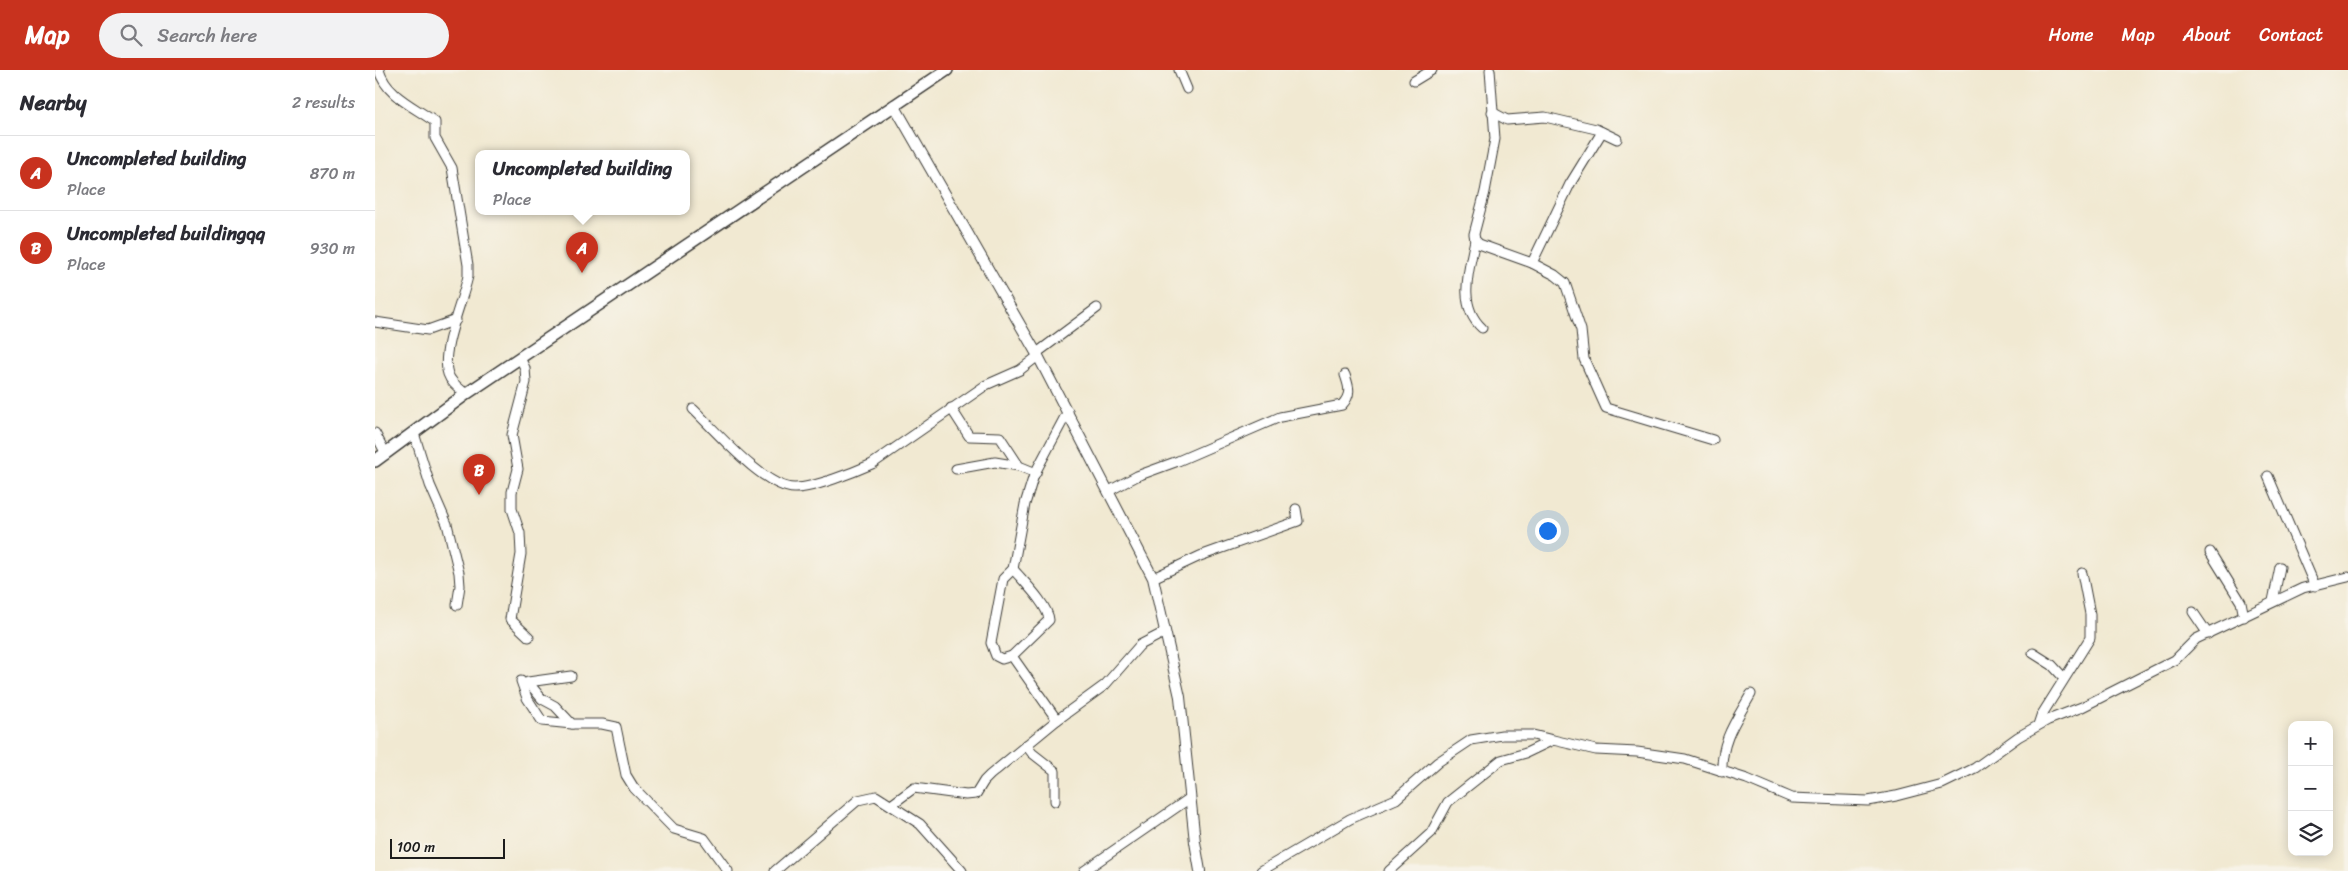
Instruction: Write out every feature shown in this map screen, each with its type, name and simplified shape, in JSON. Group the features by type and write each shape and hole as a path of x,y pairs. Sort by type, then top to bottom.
{"main road":[{"path":"375,461 466,394 947,70"}],"street":[{"path":"379,70 381,78 392,92 435,122 435,138 452,168 468,265 467,282 448,346 446,366 451,380 466,394"},
{"path":"1179,70 1187,89"},
{"path":"1415,81 1432,70"},
{"path":"1482,328 1472,319 1466,301 1467,280 1475,240 1474,234 1485,192 1495,139 1490,70"},
{"path":"894,104 1037,353 1153,578 1180,698 1199,871"},
{"path":"1492,112 1507,120 1545,117 1602,132 1617,139"},
{"path":"1533,263 1570,184 1602,132"},
{"path":"1475,240 1479,244 1533,263 1565,283 1581,330 1584,359 1606,408 1713,440"},
{"path":"693,409 762,476 781,486 795,488 854,472 872,464 985,385 1020,370 1038,352 1097,308"},
{"path":"375,322 428,330 456,320"},
{"path":"520,358 525,368 526,382 512,435 517,469 512,492 512,509 520,533 521,554 510,619 529,637"},
{"path":"1109,491 1137,476 1178,461 1280,416 1342,405 1348,398 1350,391 1345,375"},
{"path":"951,408 969,436 999,437 1019,466"},
{"path":"1013,569 1035,595 1049,615 1049,620 1012,656 1001,659 996,656 991,643 1003,579 1013,569 1025,504 1035,473 1068,411"},
{"path":"375,433 385,454"},
{"path":"414,433 430,485 447,524 459,573 460,586 457,605"},
{"path":"956,469 995,462 1019,466 1035,473"},
{"path":"2268,476 2315,586"},
{"path":"1153,578 1200,556 1298,521 1295,509"},
{"path":"2210,552 2241,602 2244,617"},
{"path":"2273,601 2280,567"},
{"path":"2038,726 2041,716 2090,638 2090,614 2082,573"},
{"path":"1261,871 1350,819 1396,799 1438,762 1471,740 1510,735 1533,735 1596,750 1637,752 1685,759 1747,779 1792,798 1868,801 1942,784 1975,768 2018,737 2038,726 2082,708 2175,660 2196,639 2303,588 2348,577"},
{"path":"2193,612 2208,634"},
{"path":"891,805 914,788 965,795 976,794 984,781 1026,745 1105,685 1141,645 1165,632"},
{"path":"2033,654 2052,665 2064,678"},
{"path":"1012,656 1057,720"},
{"path":"571,676 528,682 542,699 555,706 572,724"},
{"path":"521,681 527,698 542,722 602,724 616,727 626,774 634,788 674,829 704,838 728,871"},
{"path":"1722,772 1721,756 1725,740 1751,694"},
{"path":"1389,871 1431,833 1448,802 1488,770 1501,760 1526,753 1553,740"},
{"path":"1026,745 1032,753 1055,772 1055,800"},
{"path":"775,871 858,800 876,796 920,824 962,871"},
{"path":"1084,871 1190,798"}],"place":[{"name":"Uncompleted building","path":"582,273"},
{"name":"Uncompleted buildingqq","path":"479,495"}]}
